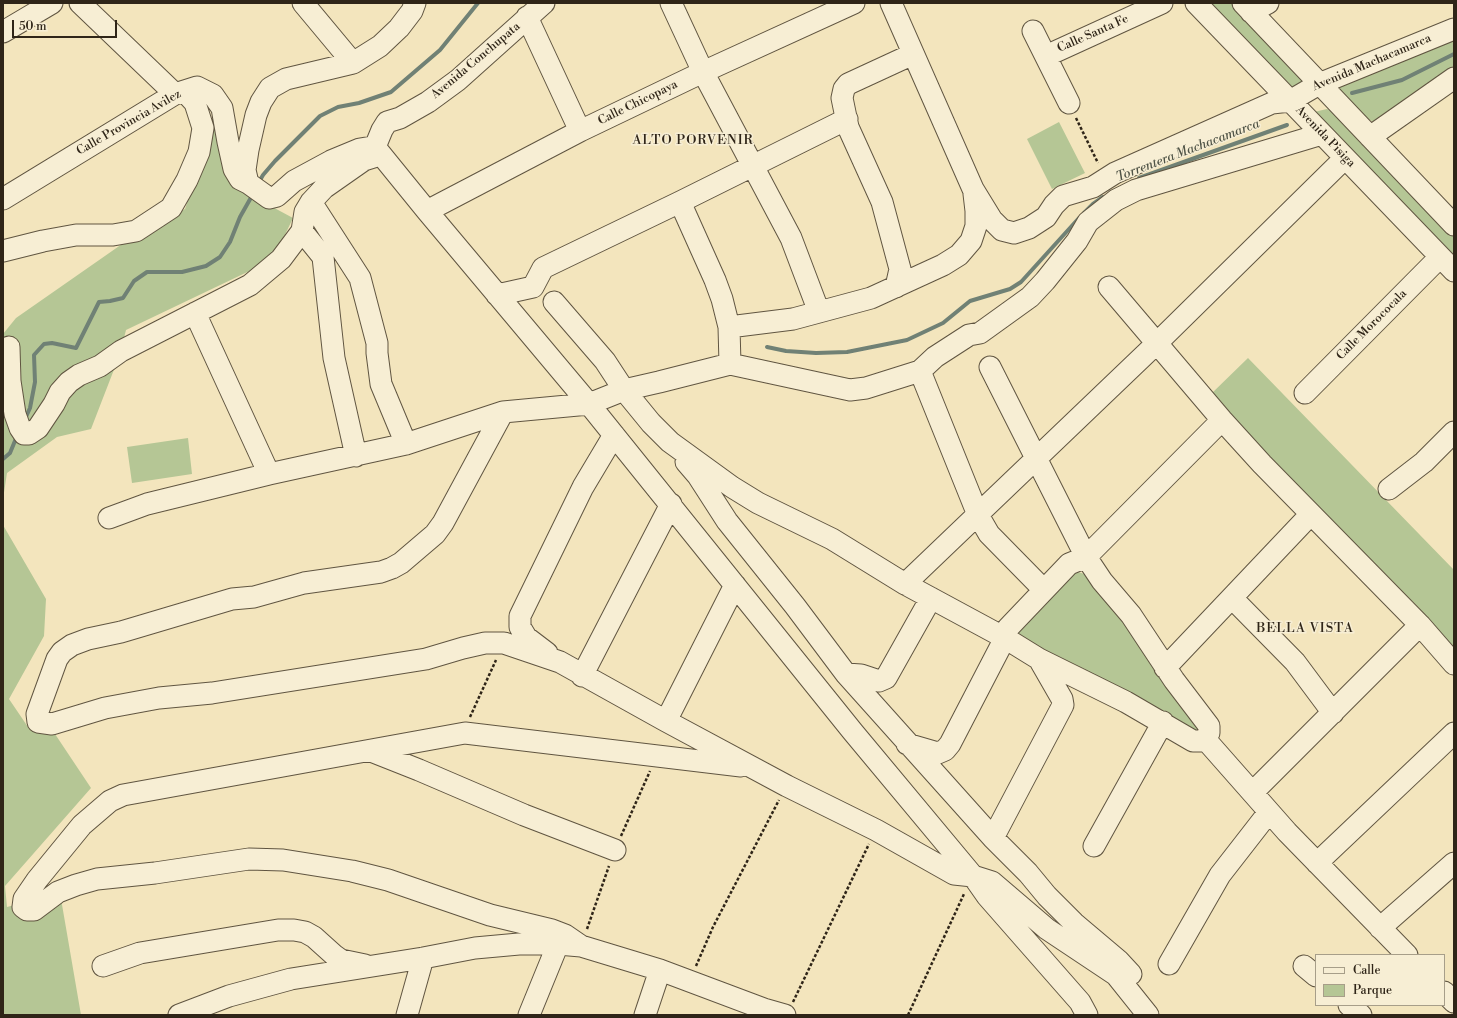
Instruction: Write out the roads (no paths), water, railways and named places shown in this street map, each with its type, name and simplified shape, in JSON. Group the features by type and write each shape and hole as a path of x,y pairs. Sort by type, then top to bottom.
{"street":[{"path":"3,32 52,3"},
{"path":"3,252 43,241 69,236 113,235 136,231 171,208 187,180 199,152 203,128 195,103 179,92 80,3"},
{"path":"303,3 353,63"},
{"path":"248,183 245,170 256,115 261,102 270,88 286,79 353,63 380,46 399,28 412,11 415,3"},
{"name":"Avenida Conchupata","path":"378,151 382,130 387,122 400,118 458,80 544,3"},
{"path":"671,3 703,72 792,238 819,312"},
{"name":"Calle Chicopaya","path":"427,211 580,131 703,72 854,3"},
{"path":"729,327 793,319 871,298 959,256 972,241 976,226 976,211 973,189 891,3"},
{"name":"Calle Santa Fe","path":"1046,56 1162,3"},
{"name":"Avenida Pisiga","path":"1196,3 1454,271"},
{"path":"1254,6 1319,84 1452,219"},
{"path":"527,17 580,131"},
{"name":"Avenida Machacamarca","path":"973,189 992,220 1002,230 1014,233 1029,228 1046,217 1054,205 1063,196 1093,187 1116,173 1272,103 1290,101 1319,84 1454,29"},
{"path":"1033,31 1069,103"},
{"path":"896,286 900,269 882,202 848,127 842,98 844,89 848,84 913,54"},
{"path":"1370,137 1454,78"},
{"name":"Calle Provincia Avilez","path":"3,199 179,92 197,87 213,95 222,108 234,169 240,179 269,198 277,196 294,181 331,161 360,150 378,151"},
{"path":"497,295 533,287 543,268 847,119"},
{"path":"108,518 147,504 269,474 406,444 503,412 589,404 624,390 730,364 850,390 866,388 920,371 935,357 969,335 980,333 1030,297 1077,241 1088,222 1116,200 1136,190 1322,134"},
{"path":"9,346 10,381 16,414 20,428 24,434 29,434 38,428 60,392 69,382 79,375 100,366 121,351 250,285 281,259 302,231 305,212 311,202 324,188 378,151 671,504 853,732 973,876 987,896 1080,1002 1087,1015"},
{"path":"905,584 1157,343 1345,158"},
{"path":"311,202 360,278 377,343 377,353 382,384 406,444"},
{"path":"680,202 722,299 729,327 730,364"},
{"path":"302,231 323,257 334,358 356,456"},
{"name":"Calle Morococala","path":"1305,393 1440,257"},
{"path":"1110,287 1222,420 1262,464 1420,625 1454,664"},
{"path":"554,302 605,361 624,390 651,423 670,442 698,476 727,521 795,606 846,674 993,838 1028,873 1052,901 1074,923 1119,961 1136,980 1158,1015"},
{"path":"195,313 269,474"},
{"path":"670,442 732,487 758,503 832,539 905,584 1005,638 1039,659 1126,702 1163,722 1193,741 1200,742 1205,739 1209,733 1209,726 1165,668 1131,615 1102,581 1086,556 990,366"},
{"path":"920,371 978,515 989,534 1044,590"},
{"path":"503,412 435,534 401,563 381,572 304,583 254,597 232,599 122,632 88,639 72,645 62,652 57,659 37,714 38,722 52,724 104,708 151,699 219,692 426,659 485,643 504,643 560,662"},
{"path":"908,744 938,753 945,750 950,744 1005,638 1008,628 1069,564 1086,556 1222,420"},
{"path":"1389,489 1424,462 1454,432"},
{"path":"614,435 583,487 520,616 520,627 526,637 582,676 787,786 876,830 954,874 973,876 992,882 1047,929 1116,975 1148,1015"},
{"path":"582,676 671,504"},
{"path":"1165,668 1311,514"},
{"path":"666,721 735,585"},
{"path":"846,674 861,675 879,681 886,678 931,598"},
{"path":"1232,598 1295,662 1333,713"},
{"path":"1253,792 1420,625"},
{"path":"993,838 1063,705 1062,699 1039,659"},
{"path":"1094,846 1163,722"},
{"path":"581,946 565,935 552,930 490,915 388,880 352,871 283,860 249,858 155,873 97,879 58,892 34,910 27,910 23,907 24,899 56,856 82,825 110,801 122,795 465,733 754,767"},
{"path":"1317,863 1454,733"},
{"path":"1205,739 1269,812 1406,954"},
{"path":"371,751 420,770 524,815 615,850"},
{"path":"1169,964 1220,875 1269,812"},
{"path":"1380,928 1454,863"},
{"path":"103,966 140,954 278,930 294,930 305,932 314,937 341,960 374,966"},
{"path":"179,1015 229,996 291,979 476,948 519,944 558,944 581,946 689,980 763,1012 787,1011"},
{"path":"529,1015 558,944"},
{"path":"407,1015 423,958"},
{"path":"645,1015 660,970"},
{"path":"1445,993 1454,1002"},
{"path":"1350,1006 1361,1015"}],"waterway":[{"path":"259,182 275,161 320,116 338,107 359,103 391,92 440,50 478,3"},
{"name":"Torrentera Machacamarca","path":"1352,93 1402,80 1454,54"},
{"name":"Torrentera Machacamarca","path":"1139,178 1287,125"},
{"path":"25,419 30,408 35,382 34,355 44,344 52,343 76,348 99,302 123,298 134,281 147,272 182,272 206,266 220,257 230,242 240,217 253,194"},
{"name":"Torrentera Machacamarca","path":"1084,213 1103,197"},
{"name":"Torrentera Machacamarca","path":"767,347 786,351 816,353 847,352 907,340 943,323 970,301 1010,289 1021,282 1079,218"},
{"path":"3,459 10,453 17,436"}],"district":[{"name":"ALTO PORVENIR","path":"693,141"},
{"name":"BELLA VISTA","path":"1305,629"}]}
